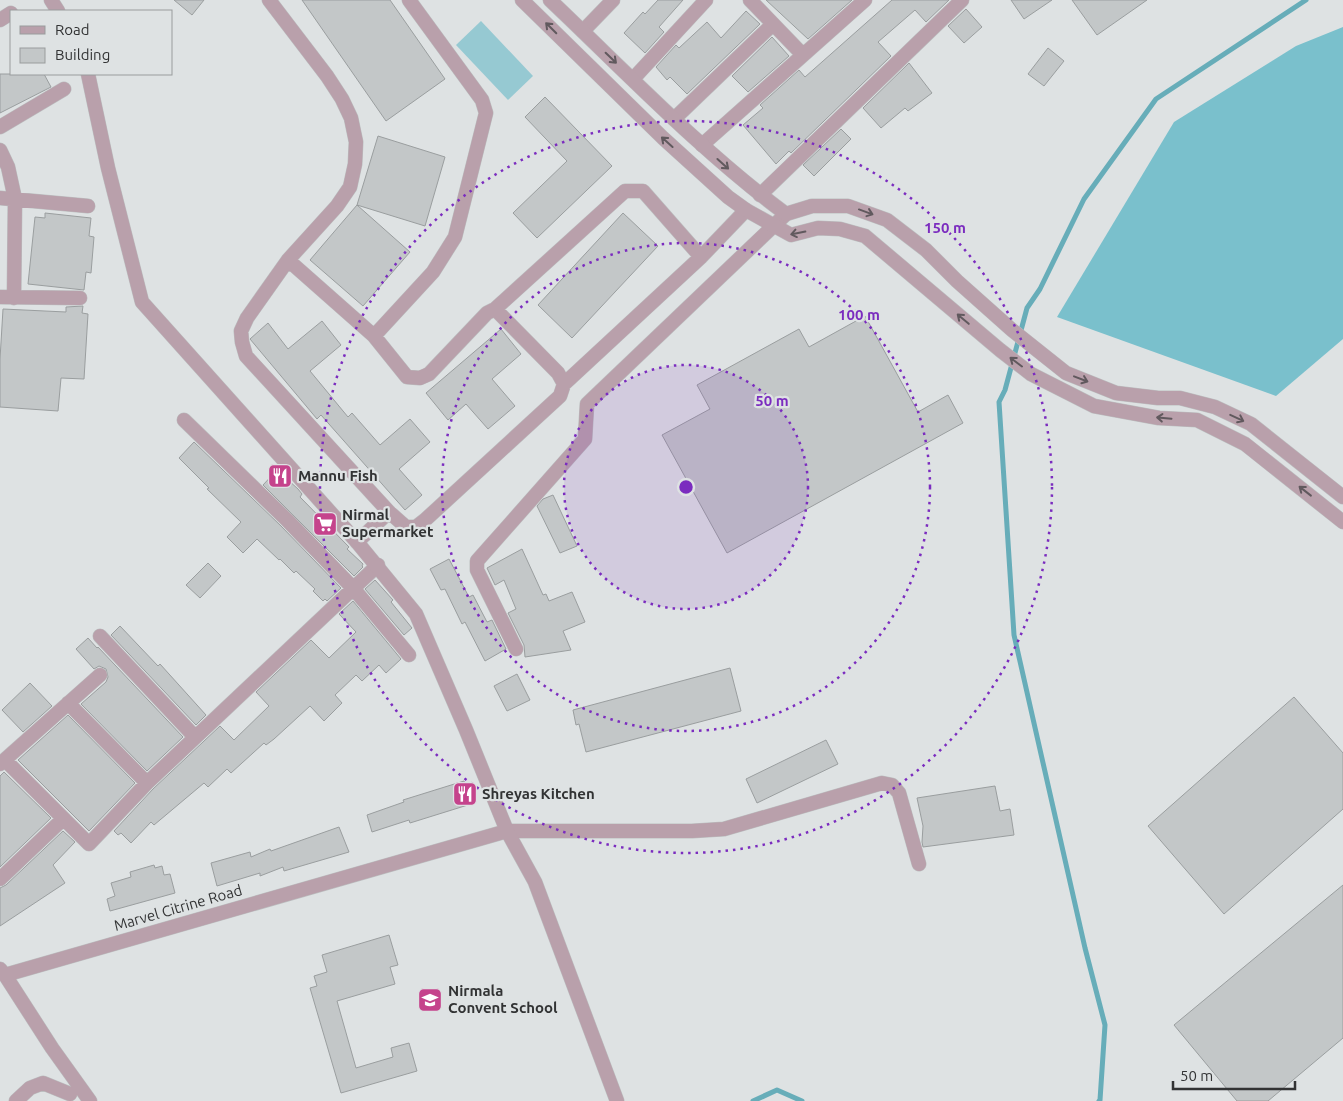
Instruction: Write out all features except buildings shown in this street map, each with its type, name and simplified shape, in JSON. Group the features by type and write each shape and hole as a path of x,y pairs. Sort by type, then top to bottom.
{"street":[{"path":"269,0 327,76 342,99 351,118 356,142 355,164 350,187 336,206 288,260 247,318 241,331 242,342 246,356 389,512 406,527 416,527 426,520 560,396 564,384 701,257 746,210"},
{"path":"374,336 433,272 455,237 486,113 482,100 409,0"},
{"path":"522,0 662,138 728,197 746,210 791,235 818,228 840,229 865,236 1031,374 1094,406 1159,418 1197,420 1245,444 1343,522"},
{"path":"550,0 674,120 760,195 786,214"},
{"path":"583,31 613,0"},
{"path":"633,79 706,0"},
{"path":"750,0 803,55"},
{"path":"760,195 962,0"},
{"path":"702,145 803,55 858,2"},
{"path":"674,120 773,24"},
{"path":"88,75 108,168 142,302 378,565 416,614 507,831 534,882 618,1101"},
{"path":"0,127 64,89"},
{"path":"0,150 8,167 15,198 7,297 80,298"},
{"path":"288,260 374,336 407,377 420,378 429,374 487,313 495,309 625,191 643,191 701,257"},
{"path":"0,198 88,206"},
{"path":"516,649 477,570 477,561 584,439 587,404 786,214 812,206 848,206 887,220 926,250 997,317 1040,354 1066,373 1116,392 1158,398 1180,398 1215,408 1251,424 1343,497"},
{"path":"495,309 558,372 564,384"},
{"path":"986,338 997,317"},
{"path":"184,420 287,520 353,588 409,655"},
{"path":"357,542 389,512"},
{"path":"100,675 2,762 89,844 195,737 378,565"},
{"path":"100,636 195,737"},
{"path":"68,703 147,784"},
{"name":"Marvel Citrine Road","path":"90,1101 75,1093 2,972 507,831 692,831 724,829 882,783 892,786 899,793 920,864"},
{"path":"0,879 63,819"},
{"path":"16,1101 30,1088 43,1083 75,1093"}],"shaded area":[{"path":"481,21 533,76 508,100 456,45"},
{"path":"1343,27 1343,339 1276,396 1057,317 1174,122 1296,46"}],"waterway":[{"path":"1099,1101 1105,1025 1085,948 1014,635 999,402 1005,390 1027,308 1040,289 1084,199 1156,99 1306,0"},
{"path":"753,1101 777,1090 802,1101"}],"place":[{"name":"Mannu Fish","path":"280,476"},
{"name":"Nirmal Supermarket","path":"325,524"},
{"name":"Shreyas Kitchen","path":"465,794"},
{"name":"Nirmala Convent School","path":"430,1000"}]}
